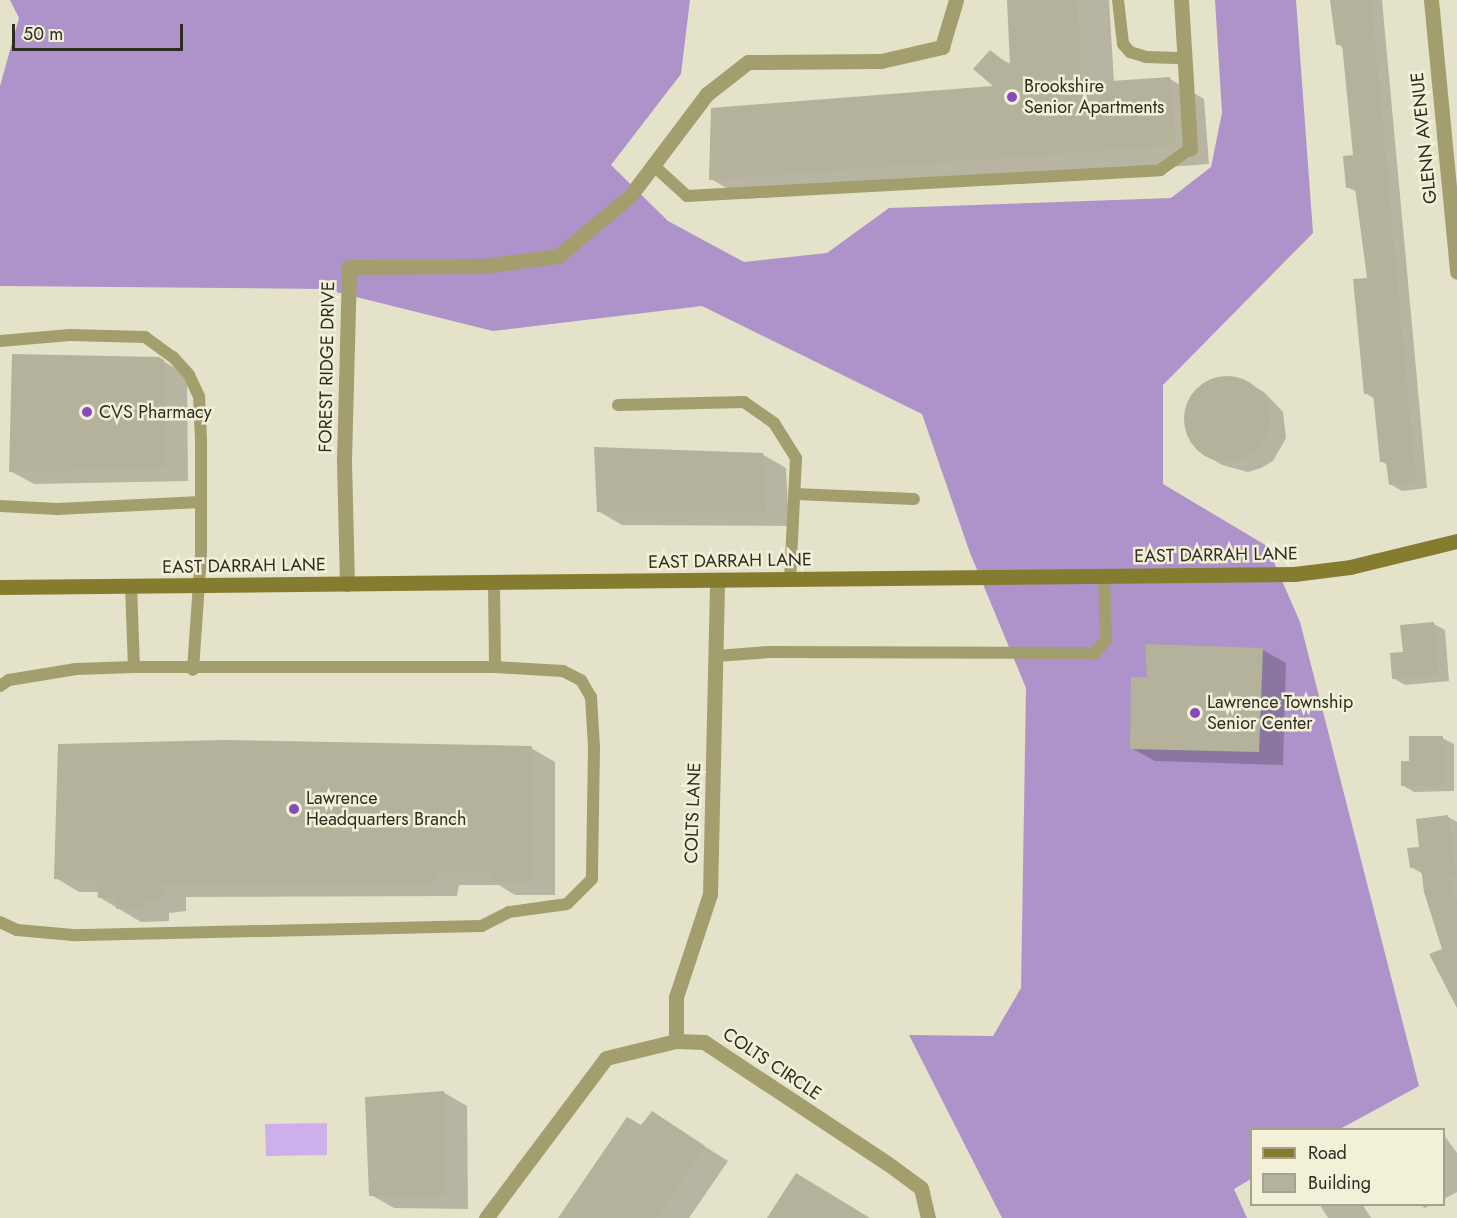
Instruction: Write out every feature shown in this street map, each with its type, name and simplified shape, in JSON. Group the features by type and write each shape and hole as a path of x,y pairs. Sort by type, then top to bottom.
{"street":[{"name":"FOREST RIDGE DRIVE","path":"347,584 344,460 349,267 484,266 558,256 630,196 707,94 748,62 881,61 942,47 956,0"},
{"path":"1181,0 1190,149"},
{"name":"GLENN AVENUE","path":"1431,0 1450,138 1457,272"},
{"name":"EAST DARRAH LANE","path":"0,587 1294,574 1350,567 1457,541"},
{"name":"COLTS LANE","path":"676,1041 676,997 710,894 717,581"},
{"name":"COLTS CIRCLE","path":"486,1218 606,1058 676,1041 704,1042 887,1163 921,1188 928,1218"}],"lane":[{"path":"1118,0 1123,44 1130,52 1146,57 1184,58"},
{"path":"653,165 687,196 1160,170 1190,149"},
{"path":"0,341 70,335 145,337 173,357 189,375 199,396 201,502 193,670"},
{"path":"618,405 744,402 774,423 796,458 790,580"},
{"path":"795,494 914,499"},
{"path":"0,506 57,509 201,502"},
{"path":"717,656 770,652 1095,653 1107,640 1104,577"},
{"path":"494,583 495,667"},
{"path":"131,586 134,668"},
{"path":"0,686 9,680 76,669 495,667 563,671 581,680 591,697 592,879 567,904 509,912 481,926 73,935 16,930 0,922"}],"shaded area":[{"path":"10,0 690,0 681,74 611,165 668,221 744,262 827,253 889,208 1171,198 1211,167 1222,113 1215,0 1296,0 1313,233 1163,385 1163,484 1267,546 1300,622 1419,1086 1342,1128 1250,1128 1250,1180 1234,1189 1247,1218 1002,1218 909,1035 993,1036 1021,988 1026,688 970,553 922,414 702,306 493,331 324,289 0,286 0,86 19,18"},
{"path":"327,1123 327,1155 266,1156 265,1124"}],"building":[{"name":"Brookshire Senior Apartments","path":"1007,0 1077,0 1082,83 1170,77 1176,145 709,180 711,108 993,86 973,69 990,50 1010,66"},
{"path":"1330,0 1371,0 1416,482 1389,485 1386,462 1380,462 1373,393 1364,394 1353,279 1367,278 1355,187 1346,188 1343,156 1353,155 1342,44 1336,45"},
{"name":"CVS Pharmacy","path":"12,354 159,357 164,360 165,468 9,472"},
{"path":"1227,376 1251,383 1263,395 1270,419 1263,443 1251,455 1227,462 1203,455 1191,443 1184,419 1191,395 1203,383"},
{"path":"594,447 763,453 766,513 597,512"},
{"path":"1434,622 1438,675 1392,679 1390,653 1403,652 1400,625"},
{"name":"Lawrence Township Senior Center","path":"1145,644 1263,648 1259,752 1130,749 1131,677 1147,677"},
{"path":"1409,736 1443,736 1443,786 1401,786 1401,761 1409,761"},
{"name":"Lawrence Headquarters Branch","path":"224,740 532,746 532,882 490,882 490,873 436,872 433,883 163,884 163,898 146,900 146,908 116,909 116,898 98,898 97,880 54,879 58,744"},
{"path":"1448,815 1456,875 1449,876 1457,900 1457,1008 1429,954 1442,949 1424,892 1421,867 1410,868 1407,848 1419,847 1416,819"},
{"path":"444,1091 445,1196 369,1196 365,1097"},
{"path":"652,1111 705,1146 656,1218 558,1218 627,1117 641,1125"},
{"path":"796,1173 870,1218 767,1218"}],"place":[{"name":"Brookshire Senior Apartments","path":"1012,97"},
{"name":"CVS Pharmacy","path":"87,412"},
{"name":"Lawrence Township Senior Center","path":"1195,713"},
{"name":"Lawrence Headquarters Branch","path":"294,809"}]}
